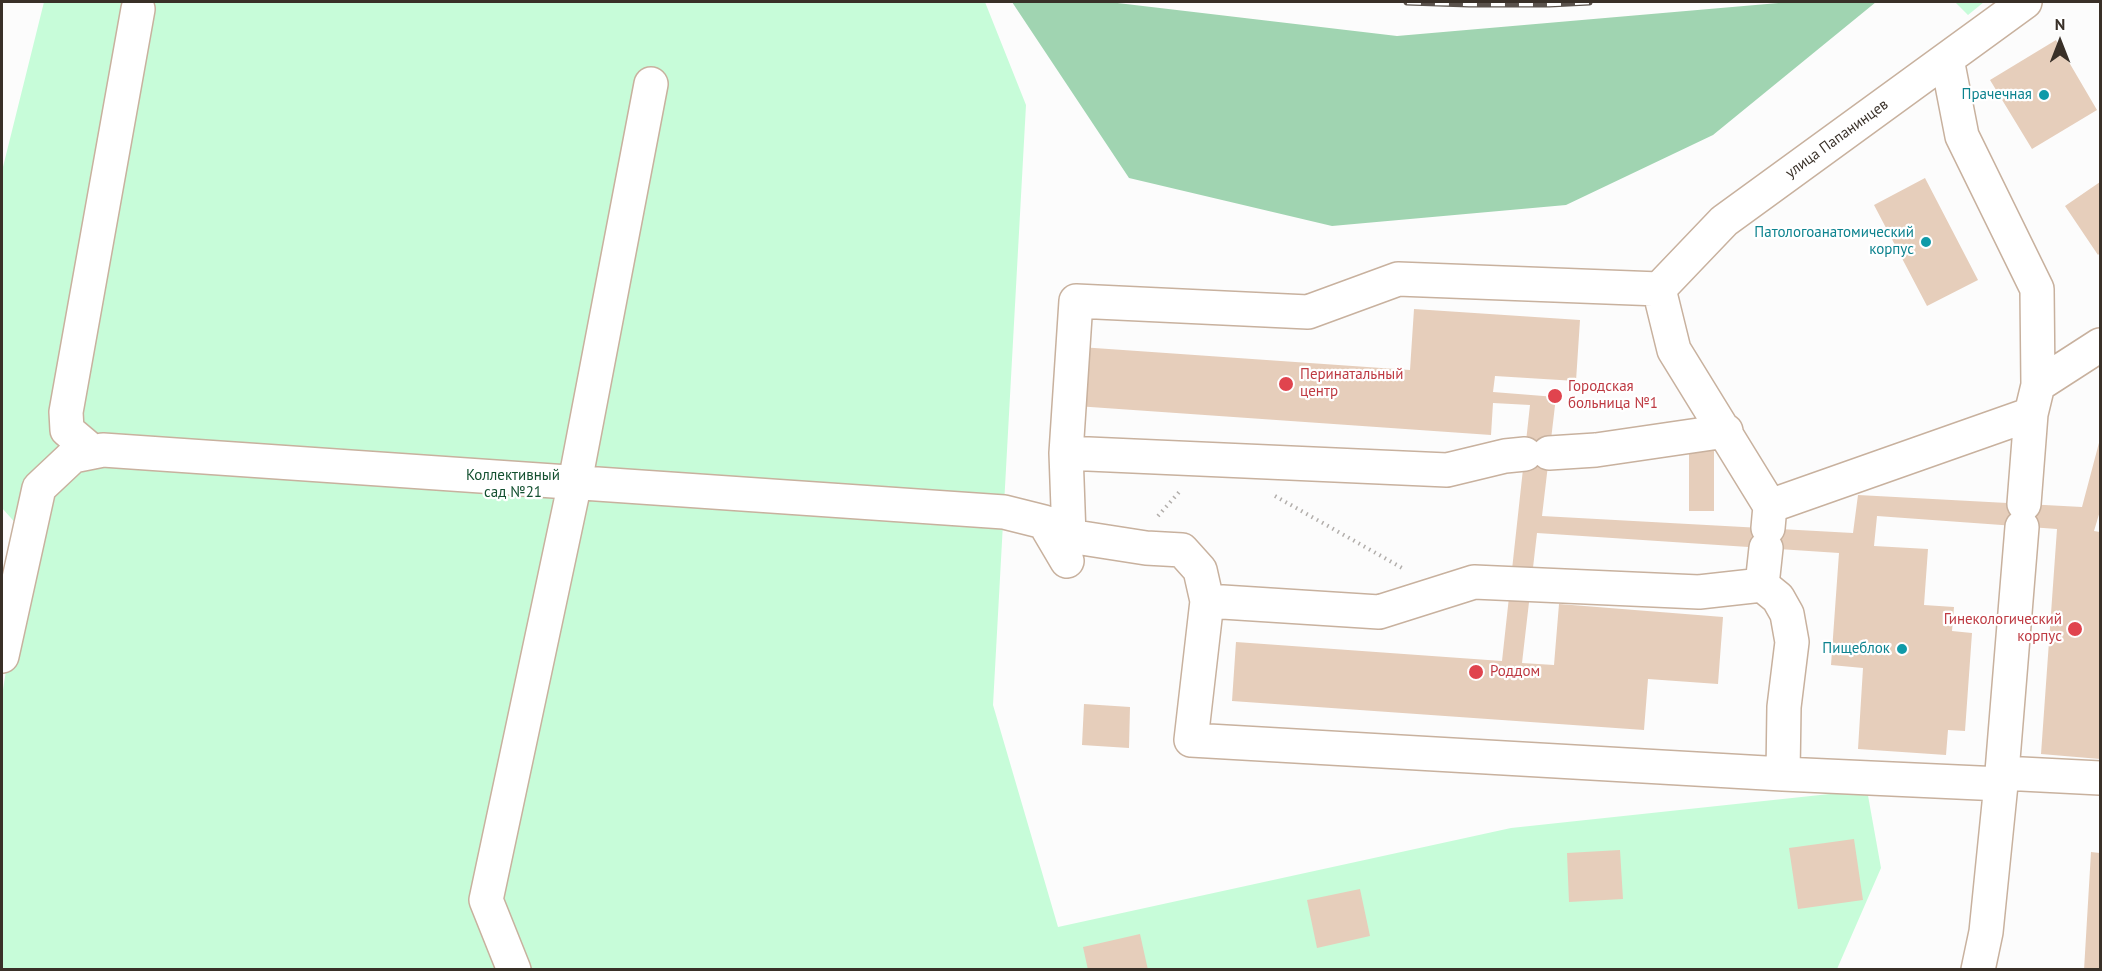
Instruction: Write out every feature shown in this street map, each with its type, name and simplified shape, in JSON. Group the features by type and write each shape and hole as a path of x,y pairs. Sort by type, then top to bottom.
{"street":[{"name":"улица Папанинцев","path":"1659,289 1724,221 2025,2"},
{"path":"93,452 67,430 66,412 138,9"},
{"path":"1947,59 1962,136 2037,289 2035,400 1986,932 1978,969"},
{"path":"514,969 486,900 575,482 651,84"},
{"path":"1762,585 1768,527 1726,431 1674,350 1659,289 1398,279 1308,312 1076,301 1066,453 1069,536 1182,550 1200,570 1207,601 1191,740 1784,774 2001,779 2100,778"},
{"path":"1768,527 2035,400 2100,345"},
{"path":"1066,453 1447,470 1505,456 1596,450 1726,431"},
{"path":"2,656 39,488 73,456 104,450 1004,512 1044,522 1067,561"},
{"path":"1207,601 1379,612 1474,582 1699,592 1762,585 1778,598 1788,614 1792,642 1784,706 1784,774"}],"path":[{"path":"1131,545 1210,458"},
{"path":"1269,492 1444,592"}],"green space":[{"name":"Коллективный сад №21","path":"44,2 985,2 1026,105 993,705 1058,927 1511,828 1867,790 1881,868 1837,969 2,969 2,696 27,536 2,508 2,171"},
{"path":"1012,2 1109,2 1397,36 1790,2 1876,2 1713,135 1566,205 1332,226 1129,178"},
{"path":"1955,2 1984,2 1968,15"}],"building":[{"name":"Прачечная","path":"2056,40 2097,110 2032,149 1990,80"},
{"name":"Патологоанатомический корпус","path":"1925,178 1978,280 1927,306 1874,205"},
{"path":"2100,182 2100,253 2098,255 2065,206"},
{"path":"1414,309 1580,320 1576,381 1495,376 1493,392 1556,397 1542,516 1853,533 1858,495 2082,507 2100,439 2100,511 2094,531 2100,532 2100,759 2041,754 2057,529 1877,516 1874,546 1928,549 1924,605 1954,607 1952,631 1972,633 1965,731 1948,730 1946,755 1858,749 1863,668 1831,665 1839,553 1537,533 1522,663 1554,665 1559,604 1723,617 1718,684 1648,679 1644,730 1232,701 1236,642 1502,661 1530,405 1493,403 1491,435 1076,406 1080,347 1410,370"},
{"path":"1689,451 1714,451 1714,511 1689,511"},
{"path":"1084,704 1130,707 1129,748 1082,745"},
{"path":"1854,839 1863,900 1798,909 1789,848"},
{"path":"1620,850 1623,899 1569,902 1567,853"},
{"path":"2091,852 2100,853 2100,970 2084,970"},
{"path":"1360,889 1370,936 1317,948 1307,900"},
{"path":"1140,934 1148,970 1088,970 1083,947"}],"railway":[{"path":"1407,2 1469,4 1589,2"}],"place":[{"name":"Прачечная","path":"2044,95"},
{"name":"Патологоанатомический корпус","path":"1926,242"},
{"name":"Перинатальный центр","path":"1286,384"},
{"name":"Городская больница №1","path":"1555,396"},
{"name":"Гинекологический корпус","path":"2075,629"},
{"name":"Пищеблок","path":"1902,649"},
{"name":"Роддом","path":"1476,672"}]}
